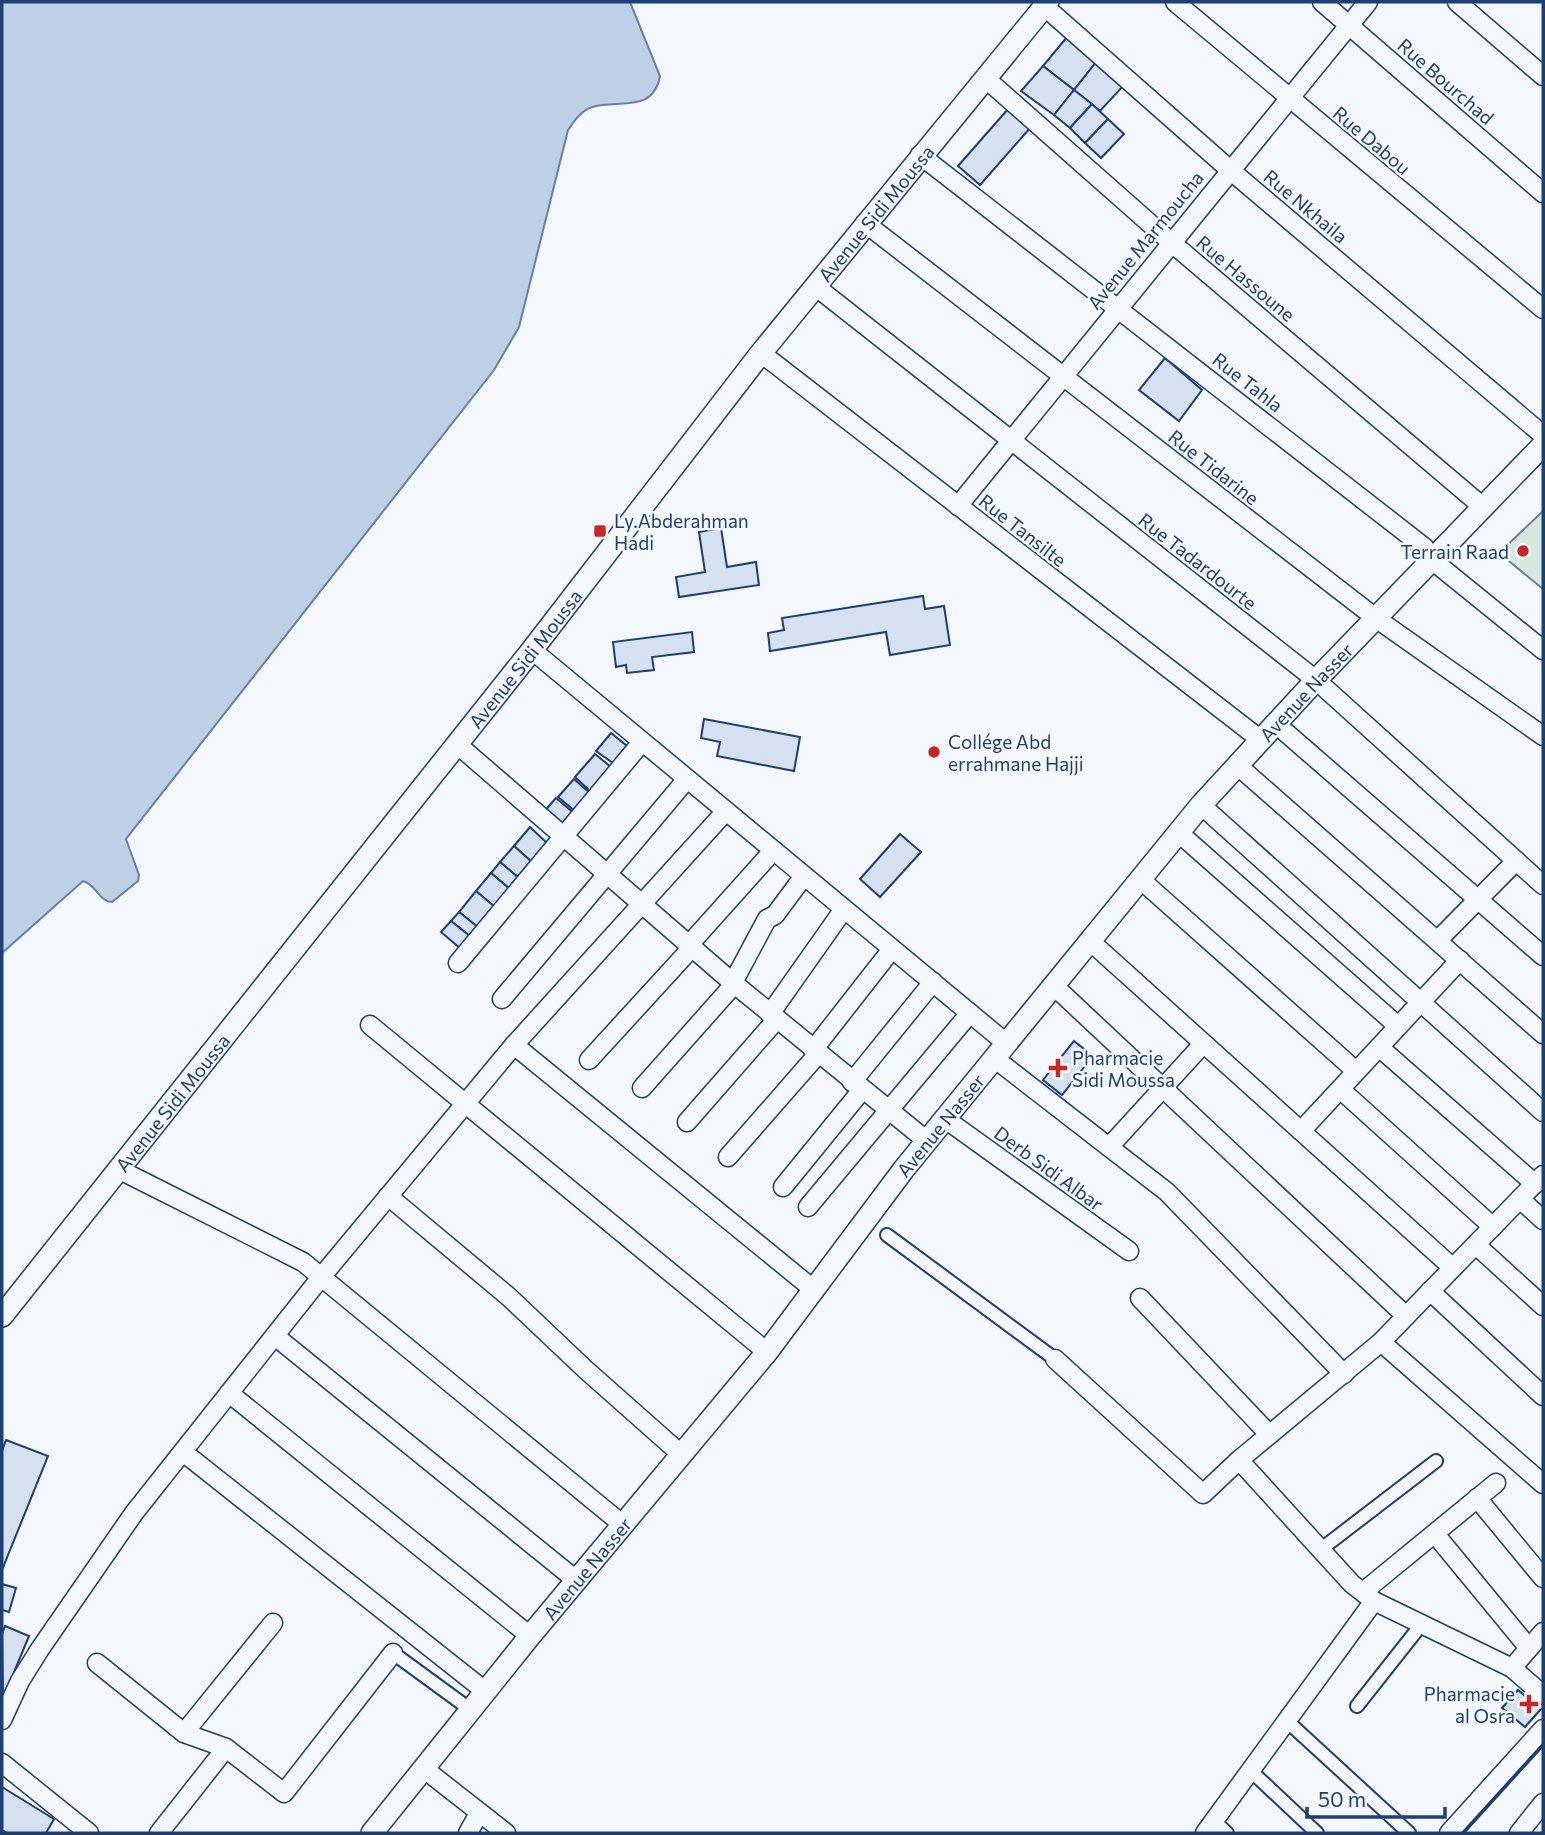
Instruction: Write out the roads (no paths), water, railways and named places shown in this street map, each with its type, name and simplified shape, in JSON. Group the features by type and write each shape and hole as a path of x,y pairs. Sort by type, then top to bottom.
{"street":[{"name":"Rue Dabou","path":"1175,2 1543,309"},
{"name":"Rue Bourchad","path":"1322,2 1543,193"},
{"name":"Avenue Marmoucha","path":"958,506 1287,97 1367,2"},
{"path":"1457,2 1543,76"},
{"name":"Avenue Sidi Moussa","path":"2,1316 458,745 761,353 1046,4"},
{"name":"Rue Nkhaila","path":"1046,4 1229,169 1543,435"},
{"name":"Rue Hassoune","path":"985,78 1172,243 1483,507"},
{"name":"Rue Tahla","path":"920,155 1424,547 1432,560 1543,650"},
{"name":"Rue Tidarine","path":"865,223 1377,619 1543,736"},
{"name":"Rue Tadardourte","path":"815,286 1316,680 1543,885"},
{"name":"Rue Tansilte","path":"761,353 1261,740"},
{"name":"Avenue Nasser","path":"372,1833 530,1636 767,1352 813,1289 878,1228 927,1141 944,1118 1201,805 1316,680 1543,445"},
{"path":"532,650 970,1013 1000,1051 1109,1147 1167,1192 1216,1239 1344,1374"},
{"path":"1276,724 1543,956"},
{"path":"458,963 565,838 642,742"},
{"path":"458,745 732,982 927,1141"},
{"path":"1237,765 1543,1034"},
{"path":"502,999 687,779"},
{"path":"1201,805 1543,1112"},
{"path":"2,1720 20,1681 134,1513 322,1276 514,1045 726,811"},
{"path":"1179,833 1398,1026"},
{"path":"589,1060 773,851"},
{"path":"1438,940 1516,861"},
{"path":"642,1088 729,990 767,919 775,915 804,876"},
{"path":"1140,878 1356,1071"},
{"path":"687,1122 774,1017 844,909"},
{"path":"1090,940 1453,1268"},
{"path":"727,1157 815,1052 892,949"},
{"path":"1301,1131 1460,960"},
{"path":"783,1187 933,982"},
{"path":"1053,985 1161,1089 1406,1315"},
{"path":"808,1207 970,1013"},
{"path":"370,1025 767,1352"},
{"path":"1109,1147 1203,1044"},
{"path":"514,1045 813,1289"},
{"path":"878,1228 1055,1359 1203,1494 1268,1433 1381,1342 1539,1180 1379,1047"},
{"path":"1340,1089 1493,1227"},
{"name":"Derb Sidi Albar","path":"944,1118 1129,1251"},
{"path":"120,1170 303,1262 622,1524"},
{"path":"388,1196 509,1297 682,1455"},
{"path":"1520,1199 1543,1220"},
{"path":"1476,1245 1543,1306"},
{"path":"1430,1291 1543,1396"},
{"path":"1140,1298 1268,1433"},
{"path":"275,1336 576,1580"},
{"path":"1381,1342 1543,1485"},
{"path":"229,1393 530,1636"},
{"path":"183,1452 485,1691"},
{"path":"1239,1460 1320,1550 1368,1597 1511,1668 1543,1695"},
{"path":"1320,1550 1436,1461"},
{"path":"1227,1833 1209,1827 1287,1721 1368,1597 1434,1534 1496,1483"},
{"path":"1477,1498 1543,1578"},
{"path":"1434,1534 1528,1647"},
{"path":"184,1732 273,1623"},
{"path":"1357,1706 1421,1625"},
{"path":"1511,1668 1543,1632"},
{"path":"97,1663 184,1732 226,1748 284,1793 393,1653 471,1710"},
{"path":"1287,1721 1409,1833"},
{"path":"1449,1833 1543,1729"},
{"path":"159,1833 226,1748"},
{"path":"2,1763 89,1833"},
{"path":"423,1768 506,1833"},
{"path":"1251,1771 1317,1833"},
{"path":"1519,1833 1541,1812"},
{"path":"468,1833 479,1813"}],"water":[{"path":"2,2 630,2 660,76 650,96 633,103 592,107 581,114 568,130 519,327 494,370 126,839 139,875 138,881 112,902 103,899 91,885 83,881 2,953"}],"place":[{"name":"Ly.Abderahman Hadi","path":"600,531"},
{"name":"Terrain Raad","path":"1523,551"},
{"name":"Collége Abd errahmane Hajji","path":"934,752"},
{"name":"Pharmacie Sidi Moussa","path":"1058,1068"},
{"name":"Pharmacie al Osra","path":"1529,1704"}]}
